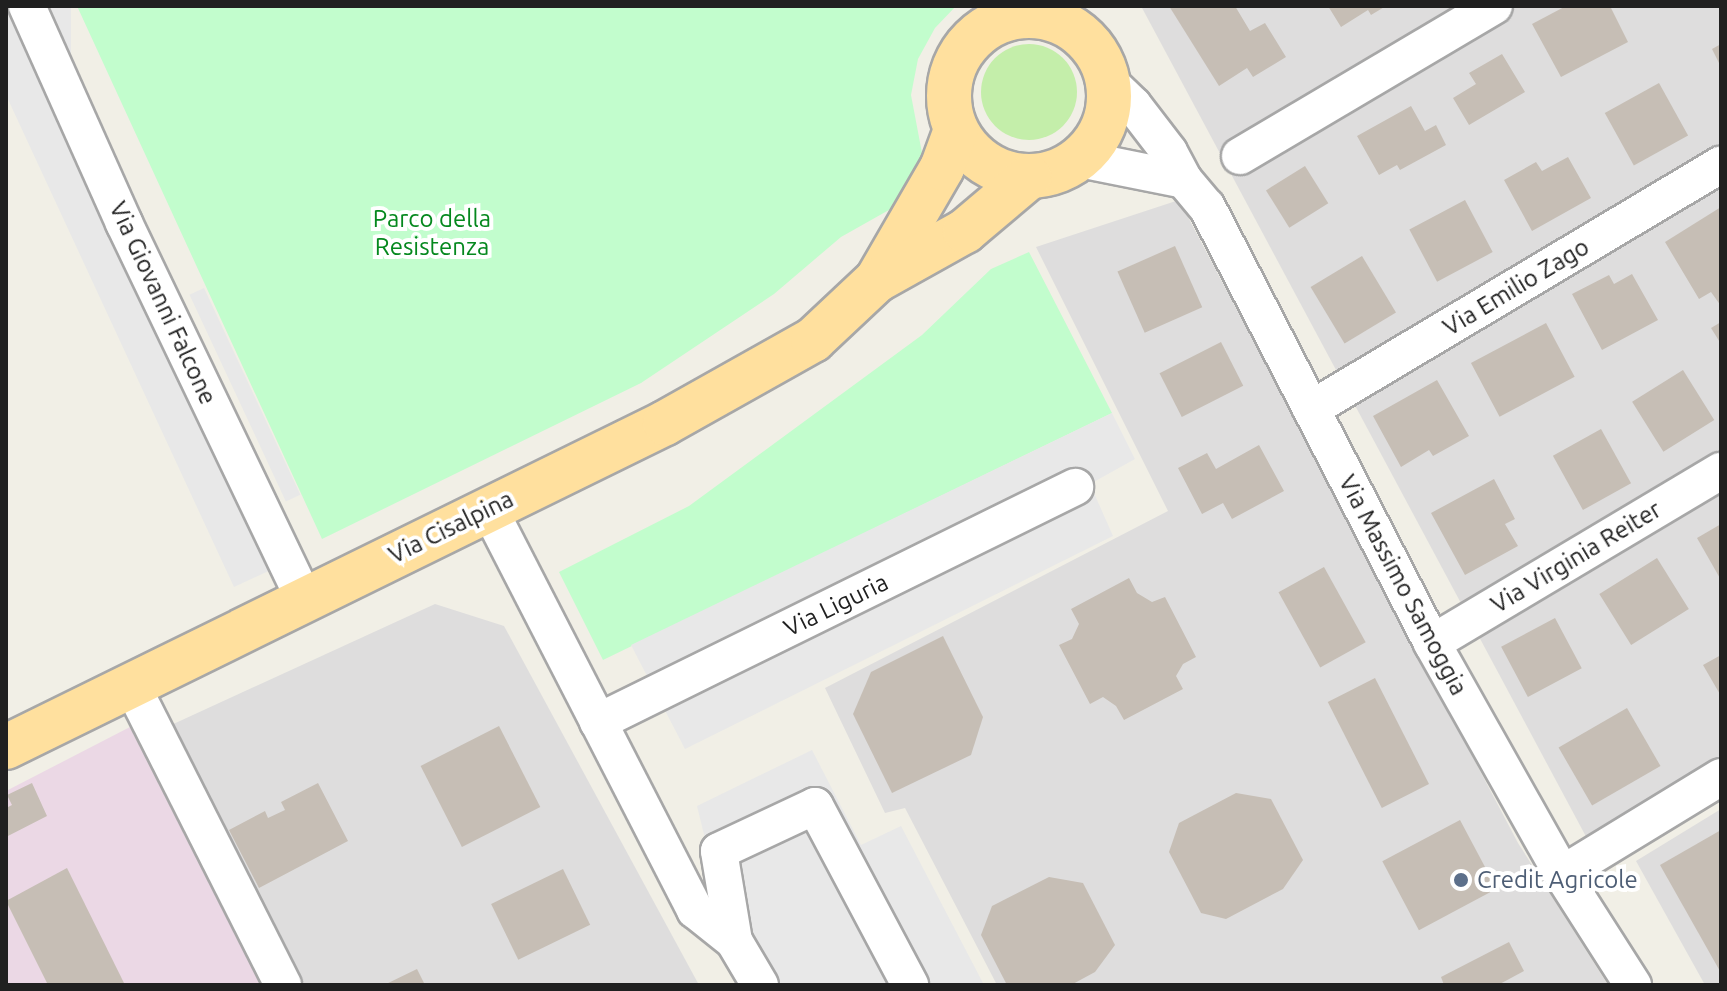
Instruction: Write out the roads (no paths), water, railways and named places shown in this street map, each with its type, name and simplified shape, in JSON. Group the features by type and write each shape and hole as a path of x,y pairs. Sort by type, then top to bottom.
{"main road":[{"name":"Via Cisalpina","path":"6,747 665,423 813,340 877,280 965,231 1029,177 1056,172 1080,159 1105,124 1108,81 1100,57 1081,22 1063,23 1015,12 971,41 957,61 950,84 950,107 956,130 942,168 877,280"},
{"path":"956,130 968,149 986,164 1007,174 1029,177"}],"street":[{"name":"Via Giovanni Falcone","path":"27,6 124,223 304,598"},
{"path":"1240,156 1481,9"},
{"name":"Via Massimo Samoggia","path":"1108,81 1133,105 1169,152 1184,180 1207,207 1432,643 1562,874 1633,985"},
{"path":"1080,159 1184,180"},
{"name":"Via Emilio Zago","path":"1311,409 1721,165"},
{"name":"Via Virginia Reiter","path":"1432,643 1721,471"},
{"name":"Via Liguria","path":"598,722 1075,487"},
{"path":"489,509 695,910 734,941 760,985"},
{"path":"131,684 283,985"},
{"path":"1562,874 1721,777"},
{"path":"734,941 719,851 815,806 910,985"}],"place":[{"name":"Credit Agricole","path":"1461,880"}],"park label":[{"name":"Parco della Resistenza","path":"432,233"}]}
